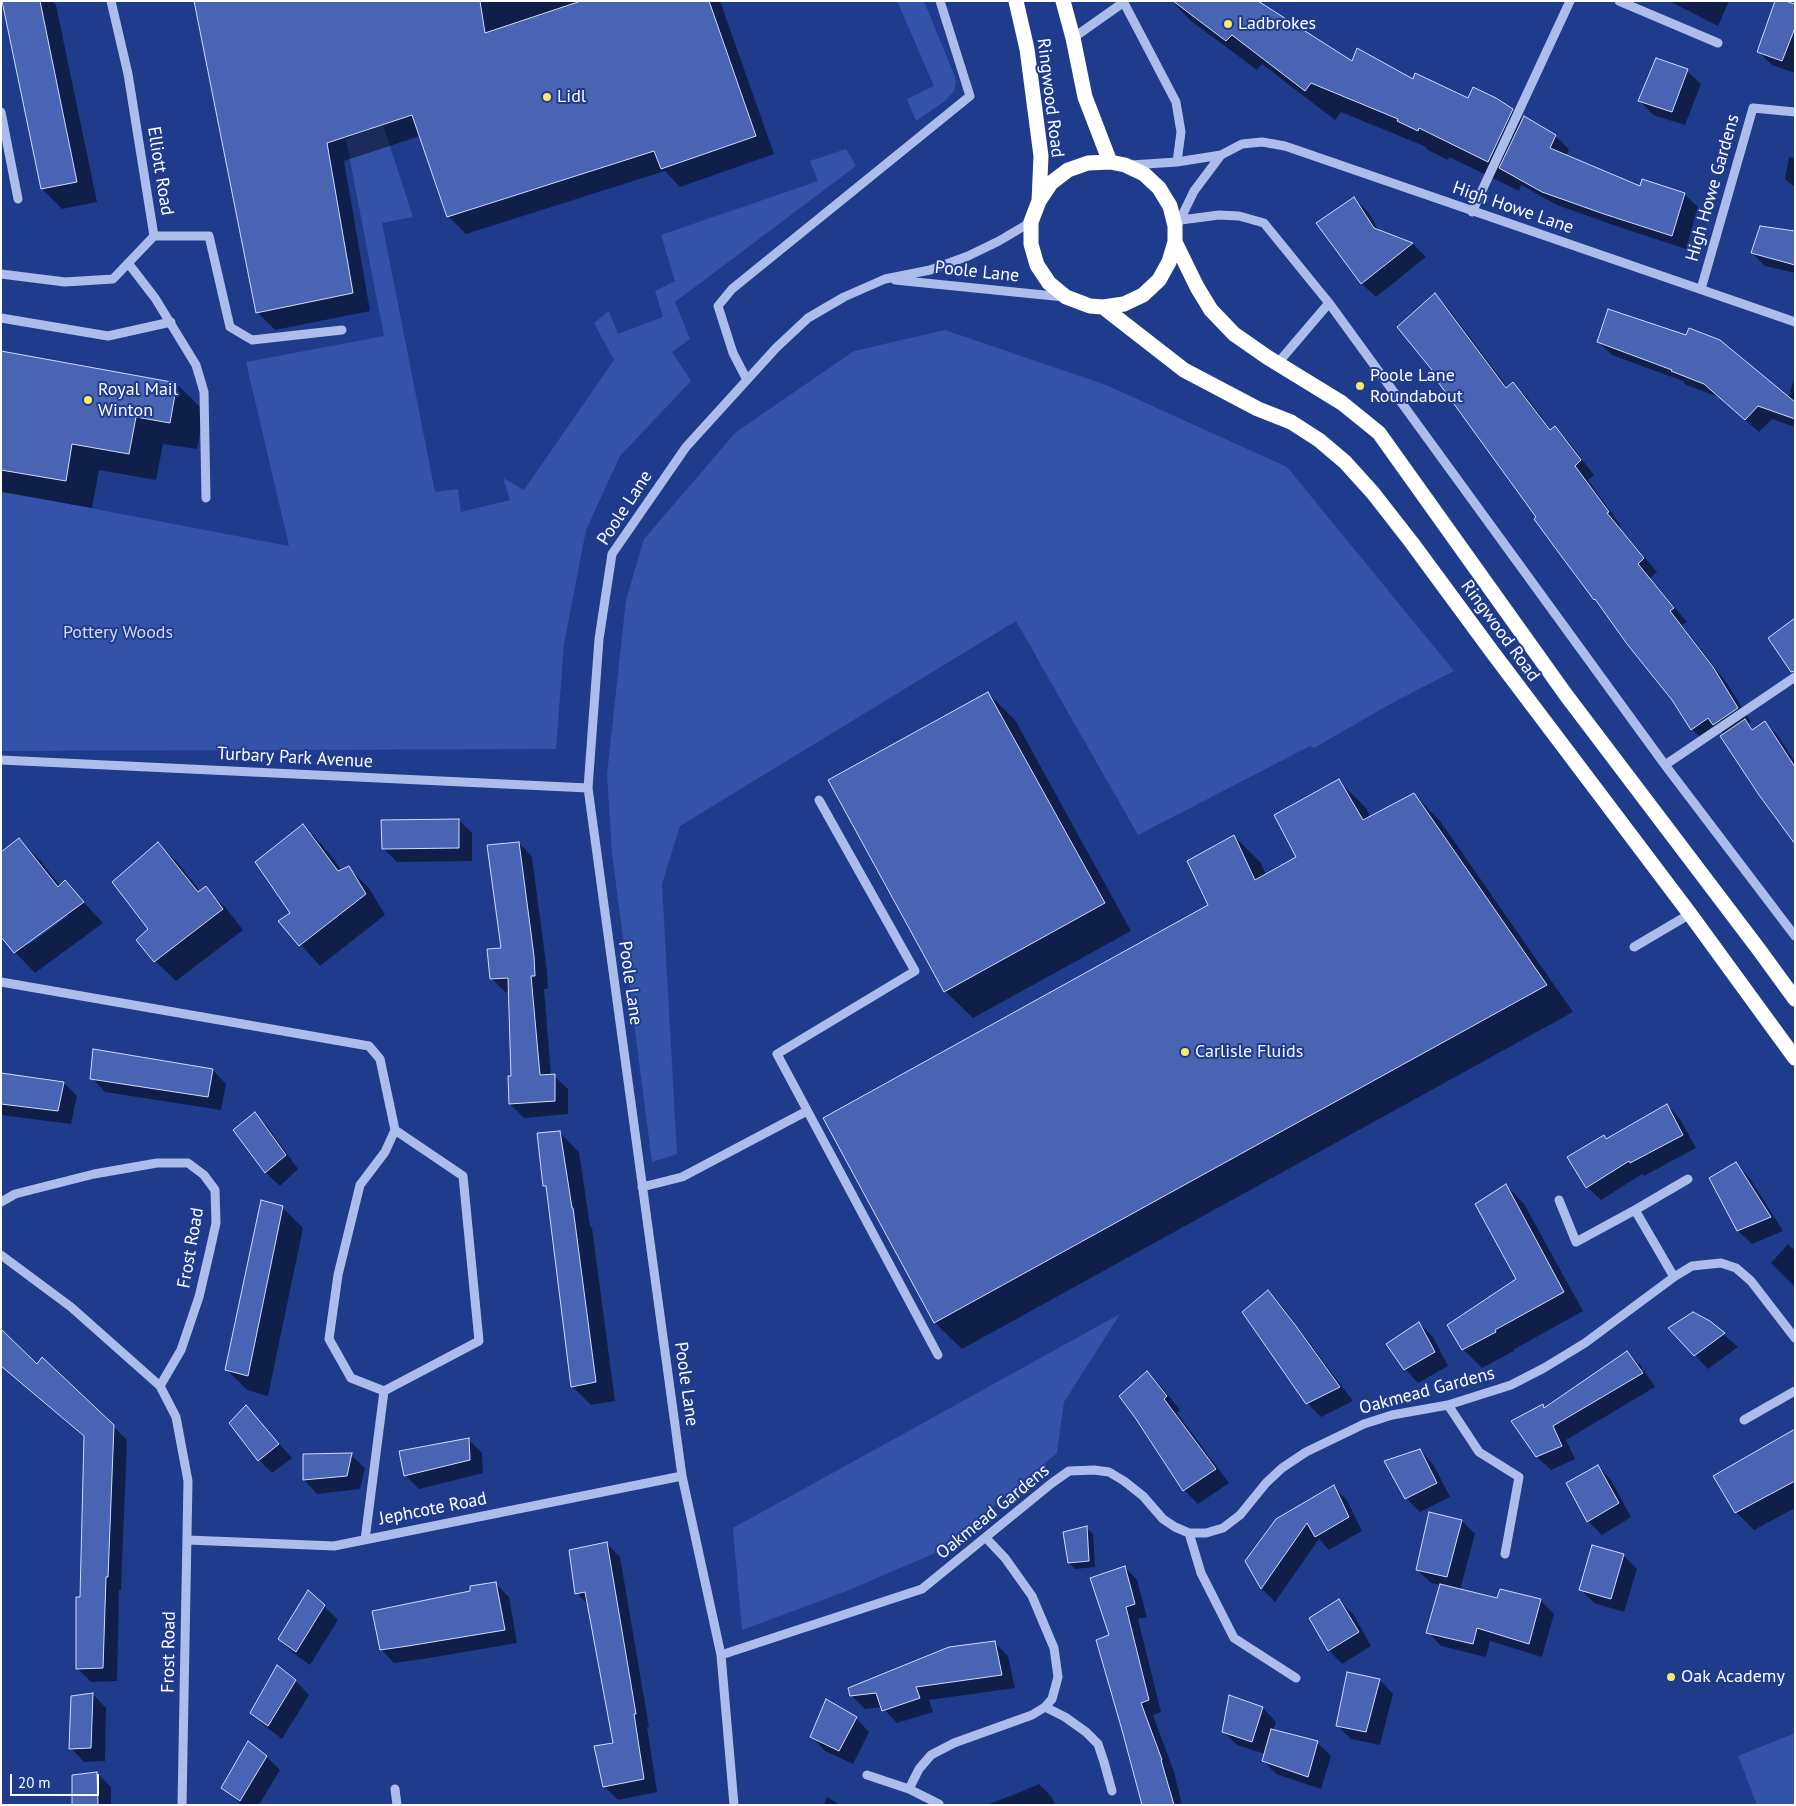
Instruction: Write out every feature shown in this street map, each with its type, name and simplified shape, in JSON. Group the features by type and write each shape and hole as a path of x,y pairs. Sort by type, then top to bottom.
{"highway":[{"name":"Ringwood Road","path":"1016,1 1027,49 1041,156 1039,201"},
{"name":"Ringwood Road","path":"1063,1 1085,97 1110,162"},
{"path":"1110,162 1125,165 1144,174 1159,188 1178,223 1169,262 1159,280 1143,294 1124,304 1103,307 1090,306 1066,297 1049,283 1037,265 1031,244 1032,222 1039,201 1051,183 1068,170 1088,163 1110,162"},
{"name":"Ringwood Road","path":"1175,242 1197,287 1211,310 1234,334 1277,364 1342,403 1379,433 1566,696 1795,999"},
{"name":"Ringwood Road","path":"1103,307 1184,370 1258,409 1291,422 1319,440 1345,462 1373,493 1412,543 1492,654 1690,914 1795,1058"}],"street":[{"name":"Elliott Road","path":"1,274 65,282 113,279 154,236 128,74 111,1"},
{"path":"747,380 733,353 718,306 732,289 970,96 940,1"},
{"path":"1472,212 1570,1"},
{"path":"1619,1 1718,43"},
{"name":"Ringwood Road","path":"1073,38 1124,2 1176,102 1181,132 1177,162"},
{"name":"High Howe Gardens","path":"1701,290 1753,108 1795,112"},
{"path":"1,112 18,199"},
{"name":"High Howe Lane","path":"1125,165 1177,162 1221,155 1242,144 1262,142 1285,146 1795,322"},
{"name":"High Howe Lane","path":"1178,223 1194,191 1221,155"},
{"path":"1178,223 1219,215 1239,216 1264,223 1297,261 1665,765 1795,936"},
{"name":"Poole Lane","path":"734,1805 721,1655 682,1476 588,788 598,649 612,554 686,447 776,348 808,318 884,279 930,270 968,256 1032,222"},
{"path":"154,236 209,236 230,327 252,340 342,330"},
{"path":"128,263 155,298 196,365 204,392 206,498"},
{"name":"Poole Lane","path":"884,279 1066,297"},
{"path":"1277,364 1329,303"},
{"path":"1,318 108,336 171,322"},
{"path":"1665,765 1795,677"},
{"name":"Turbary Park Avenue","path":"1,760 588,788"},
{"path":"819,800 915,971 777,1054 938,1355"},
{"path":"1634,947 1690,914"},
{"path":"1,982 368,1046 380,1059 395,1130 385,1152 360,1185 338,1276 329,1339 351,1378 384,1390 479,1341 463,1176 395,1130"},
{"path":"642,1187 682,1177 807,1111"},
{"name":"Frost Road","path":"1,1202 15,1194 76,1178 157,1163 188,1163 204,1175 216,1190 216,1223 199,1297 181,1350 160,1386"},
{"path":"1559,1200 1576,1242 1636,1210 1688,1179"},
{"path":"1636,1210 1674,1277"},
{"name":"Frost Road","path":"1,1256 71,1307 160,1386 176,1417 188,1481 182,1805"},
{"name":"Oakmead Gardens","path":"721,1655 922,1589 1069,1471 1094,1470 1109,1472 1143,1496 1163,1520 1189,1533 1206,1533 1223,1528 1240,1515 1266,1482 1282,1468 1306,1452 1364,1424 1392,1415 1448,1405 1511,1385 1544,1368 1585,1343 1674,1277 1692,1266 1722,1263 1736,1268 1750,1281 1795,1338"},
{"path":"364,1540 384,1390"},
{"path":"1744,1420 1795,1391"},
{"path":"1448,1405 1479,1452 1519,1478 1506,1554"},
{"name":"Jephcote Road","path":"188,1540 334,1546 682,1476"},
{"path":"1189,1533 1201,1573 1234,1638 1296,1678"},
{"path":"909,1789 919,1769 931,1755 941,1748 1032,1715 1046,1707 1052,1699 1058,1677 1054,1648 1032,1596 1005,1558 986,1538"},
{"path":"1046,1707 1065,1717 1086,1732 1098,1744 1112,1791"},
{"path":"867,1775 909,1789 939,1804"},
{"path":"395,1789 398,1805"}],"green space":[{"path":"897,1 924,1 956,83 954,91 945,101 916,121 907,99 934,86"},
{"name":"Pottery Woods","path":"383,125 413,217 382,223 435,492 458,489 461,512 510,500 503,478 524,490 614,360 594,323 609,311 618,334 663,317 655,291 675,281 661,235 818,181 810,161 846,149 856,166 675,302 690,339 672,352 691,381 620,456 586,530 564,644 556,749 1,751 1,491 289,546 246,362 384,336 346,140"},
{"path":"945,330 1106,385 1287,467 1454,671 1392,703 1314,748 1310,746 1138,835 1016,621 680,826 662,884 677,1154 652,1162 612,853 607,774 626,600 644,539 736,432 854,351"},
{"path":"1120,1314 1064,1402 1057,1453 940,1551 844,1592 742,1630 733,1528"},
{"path":"1795,1733 1795,1805 1757,1805 1738,1756"}],"building":[{"path":"2,1 40,1 77,182 41,189"},
{"path":"194,1 480,1 485,33 581,1 709,1 756,136 661,169 654,151 447,217 412,115 327,143 353,293 256,313"},
{"path":"1173,1 1258,1 1352,61 1357,48 1413,79 1415,73 1468,98 1473,87 1513,109 1488,162 1419,128 1418,131 1397,121 1398,119 1311,83 1305,91 1232,35 1226,41"},
{"path":"1775,1 1795,4 1795,28 1782,61 1757,52"},
{"path":"1656,58 1688,69 1672,112 1638,101"},
{"path":"1524,116 1556,135 1550,148 1640,186 1642,179 1685,193 1672,236 1542,192 1499,168"},
{"path":"1354,197 1374,228 1413,243 1361,284 1316,223"},
{"path":"1760,226 1795,231 1795,265 1751,253"},
{"path":"1435,293 1506,388 1513,382 1550,430 1555,426 1581,460 1575,466 1609,512 1607,513 1644,558 1638,564 1674,608 1670,611 1713,667 1738,708 1713,725 1708,718 1691,730 1672,700 1627,644 1534,519 1536,517 1430,371 1432,370 1397,327"},
{"path":"1608,309 1686,335 1689,328 1720,340 1795,402 1795,419 1758,406 1745,420 1704,384 1597,342"},
{"name":"Royal Mail Winton","path":"1,351 177,383 170,423 136,417 129,454 72,444 66,481 1,470"},
{"path":"1795,618 1795,671 1791,672 1768,638"},
{"path":"988,692 1105,903 944,992 828,780"},
{"path":"1745,719 1752,730 1765,721 1795,767 1795,844 1759,795 1720,736"},
{"name":"Carlisle Fluids","path":"1339,779 1363,820 1414,793 1547,985 934,1323 823,1118 1208,905 1187,861 1234,835 1255,880 1296,857 1274,815"},
{"path":"459,819 459,848 382,849 381,820"},
{"path":"303,824 338,871 349,866 366,894 299,946 278,921 290,913 255,862"},
{"path":"19,838 58,887 65,880 84,902 14,953 1,937 1,852"},
{"path":"158,842 198,892 206,886 223,909 154,962 136,940 148,929 112,882"},
{"path":"519,842 534,956 535,976 531,976 540,1075 555,1074 555,1101 509,1104 508,1076 511,1076 508,978 490,979 487,949 501,948 487,845"},
{"path":"93,1049 213,1069 208,1097 90,1079"},
{"path":"1,1073 64,1082 58,1111 1,1104"},
{"path":"1667,1104 1683,1135 1630,1163 1629,1161 1586,1188 1567,1157 1604,1135 1606,1139"},
{"path":"255,1112 286,1155 265,1173 233,1130"},
{"path":"560,1131 573,1208 596,1382 571,1387 546,1186 543,1186 537,1133"},
{"path":"1736,1162 1771,1217 1737,1231 1709,1178"},
{"path":"1506,1184 1564,1292 1462,1350 1447,1325 1516,1279 1475,1204"},
{"path":"261,1200 283,1206 248,1376 225,1370"},
{"path":"1268,1290 1340,1387 1306,1404 1242,1312"},
{"path":"1693,1312 1710,1321 1725,1333 1694,1356 1668,1328"},
{"path":"1419,1322 1435,1352 1404,1370 1386,1344"},
{"path":"1,1329 37,1364 42,1357 114,1425 103,1668 76,1669 76,1597 80,1597 84,1436 1,1366"},
{"path":"1627,1351 1643,1373 1553,1426 1562,1446 1536,1457 1511,1421 1543,1404 1544,1408"},
{"path":"1147,1371 1167,1396 1164,1399 1216,1469 1183,1491 1119,1396"},
{"path":"246,1405 279,1444 258,1461 229,1423"},
{"path":"1795,1429 1795,1481 1735,1513 1713,1476"},
{"path":"469,1438 470,1460 404,1476 399,1451"},
{"path":"1420,1449 1437,1483 1405,1499 1384,1461"},
{"path":"352,1453 347,1476 303,1480 303,1454"},
{"path":"1598,1465 1619,1503 1587,1522 1566,1483"},
{"path":"1334,1485 1349,1517 1315,1537 1307,1523 1261,1589 1245,1561 1276,1519"},
{"path":"1429,1512 1462,1520 1447,1577 1416,1570"},
{"path":"1087,1526 1089,1561 1068,1563 1063,1532"},
{"path":"607,1542 636,1714 634,1714 644,1779 603,1787 594,1746 613,1743 585,1592 575,1594 569,1550"},
{"path":"1592,1545 1624,1554 1611,1599 1579,1590"},
{"path":"1125,1566 1135,1604 1126,1607 1149,1700 1141,1703 1162,1760 1174,1805 1142,1805 1096,1640 1109,1635 1090,1578"},
{"path":"496,1582 505,1630 380,1650 372,1611 470,1591 470,1586"},
{"path":"1440,1584 1497,1598 1500,1589 1541,1599 1529,1644 1477,1628 1473,1644 1426,1633"},
{"path":"308,1590 325,1605 296,1652 278,1639"},
{"path":"1339,1599 1359,1632 1328,1651 1309,1618"},
{"path":"995,1641 1002,1675 916,1687 920,1698 882,1711 876,1693 850,1696 848,1688 949,1647"},
{"path":"277,1665 296,1680 268,1726 250,1713"},
{"path":"1347,1672 1380,1679 1366,1732 1336,1726"},
{"path":"93,1693 91,1748 69,1749 71,1696"},
{"path":"1229,1695 1263,1707 1252,1742 1222,1732"},
{"path":"826,1699 857,1717 839,1751 810,1737"},
{"path":"1271,1729 1318,1741 1308,1777 1262,1761"},
{"path":"248,1741 267,1756 240,1801 221,1788"},
{"path":"97,1772 98,1805 72,1805 72,1775"}],"place":[{"name":"Ladbrokes","path":"1228,24"},
{"name":"Lidl","path":"547,97"},
{"name":"Poole Lane Roundabout","path":"1360,386"},
{"name":"Royal Mail Winton","path":"88,400"},
{"name":"Carlisle Fluids","path":"1185,1052"},
{"name":"Oak Academy","path":"1671,1677"}]}
